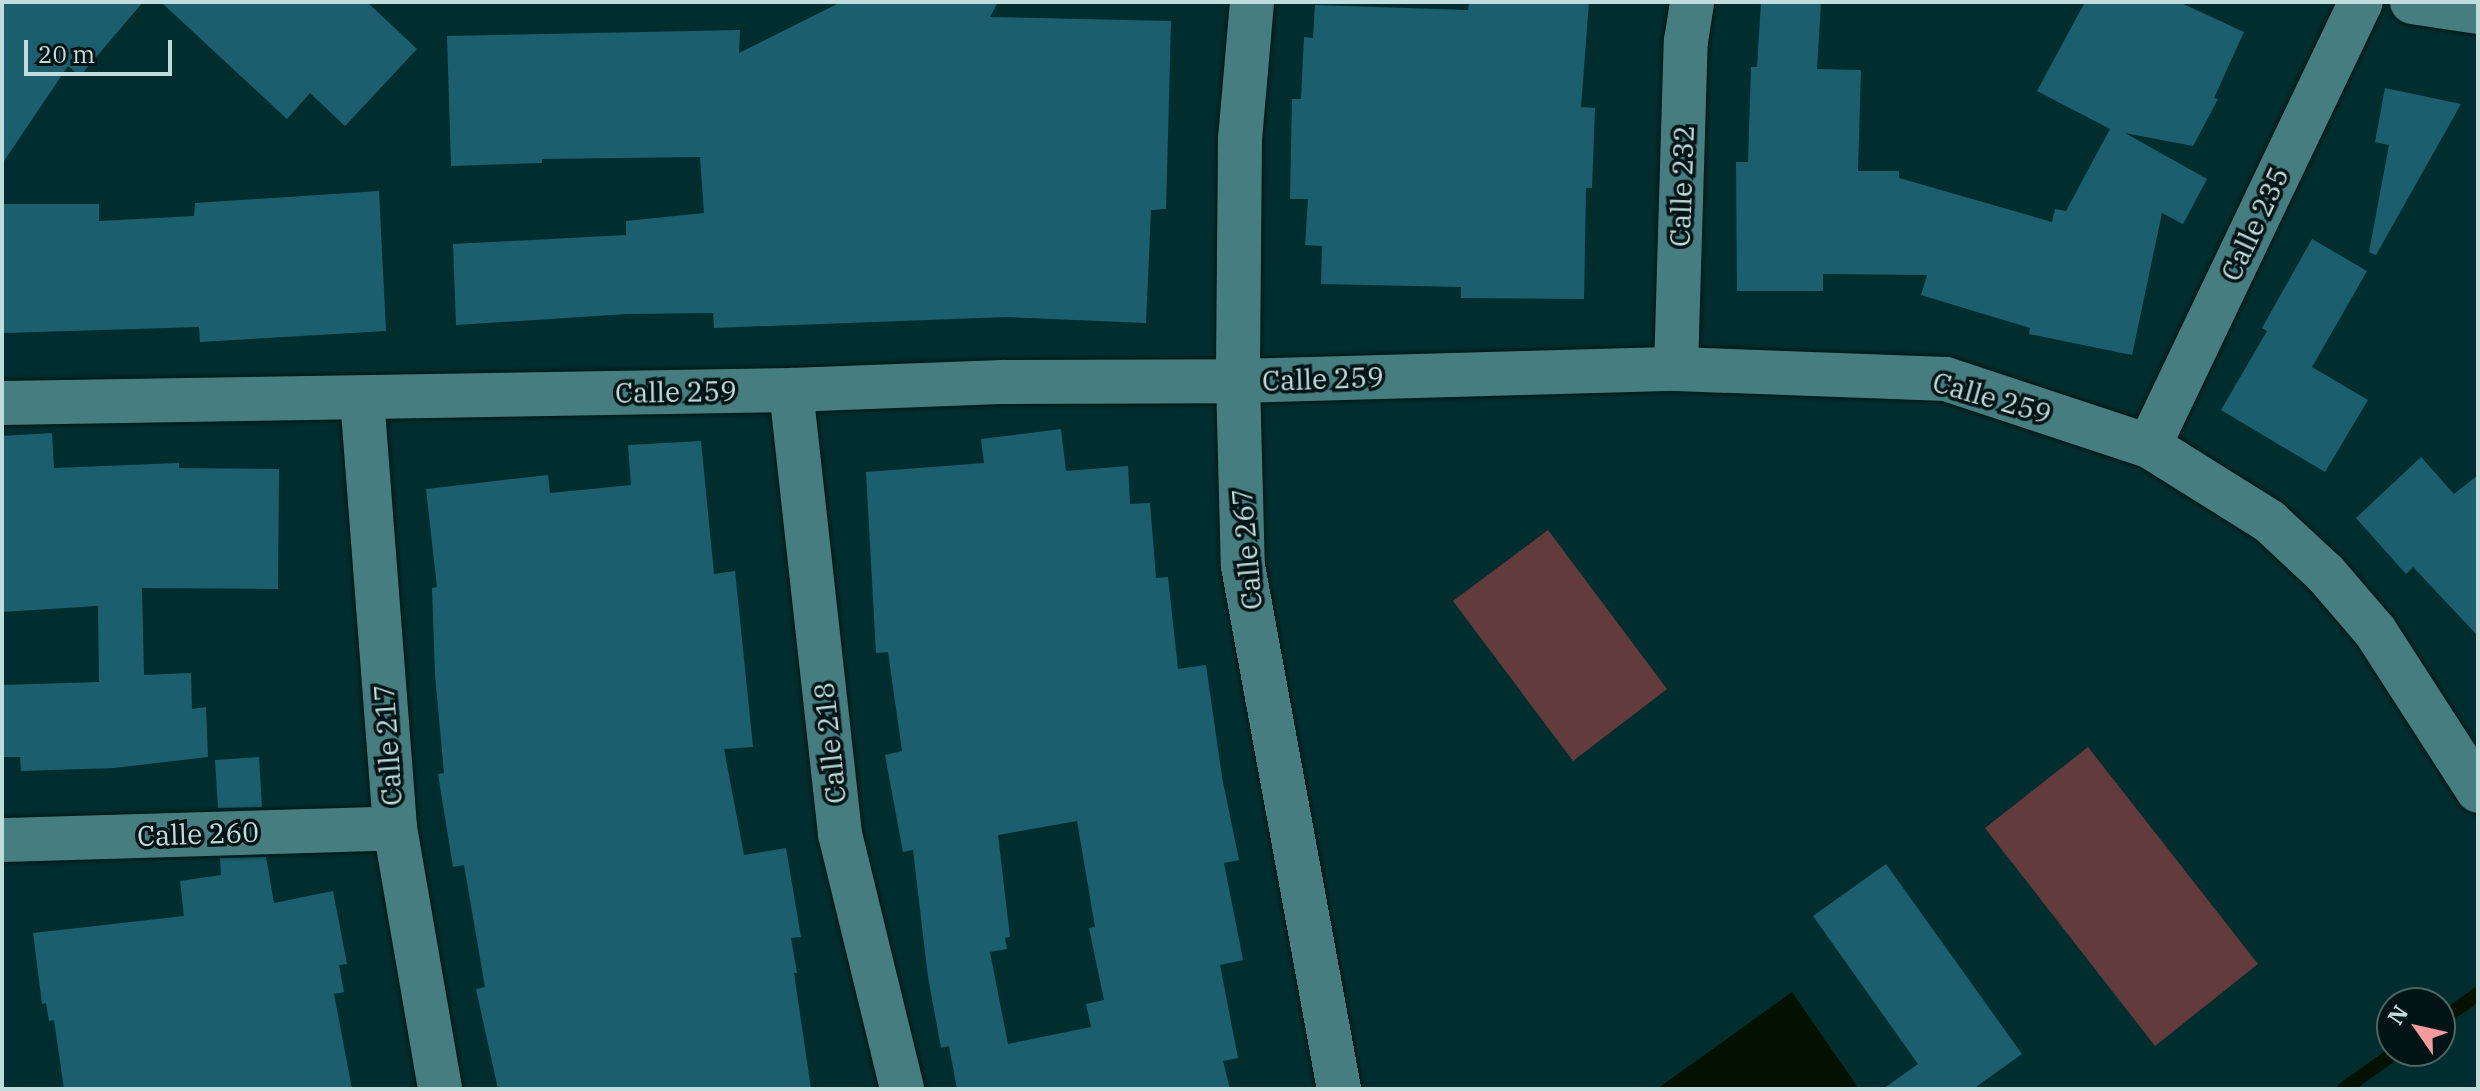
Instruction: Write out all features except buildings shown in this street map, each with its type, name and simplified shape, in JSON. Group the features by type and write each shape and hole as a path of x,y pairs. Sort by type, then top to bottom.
{"street":[{"name":"Calle 267","path":"1252,2 1240,138 1238,381 1243,566 1339,1089"},
{"name":"Calle 232","path":"1676,369 1686,41 1692,2"},
{"name":"Calle 235","path":"2149,446 2361,2"},
{"path":"2412,2 2478,12"},
{"name":"Calle 259","path":"2,403 791,390 1003,382 1238,381 1676,369 1946,379 2149,446 2269,521 2326,574 2375,631 2478,791"},
{"name":"Calle 218","path":"791,390 840,834 902,1089"},
{"name":"Calle 217","path":"362,398 395,828 440,1089"},
{"name":"Calle 260","path":"2,840 395,828"}],"shaded area":[{"path":"1548,530 1667,689 1573,761 1453,601"},
{"path":"2088,747 2258,964 2155,1046 1985,828"},
{"path":"1792,992 1859,1089 1657,1089"}],"waterway":[{"path":"2456,1010 2478,994"},
{"path":"2344,1089 2376,1066"}]}
